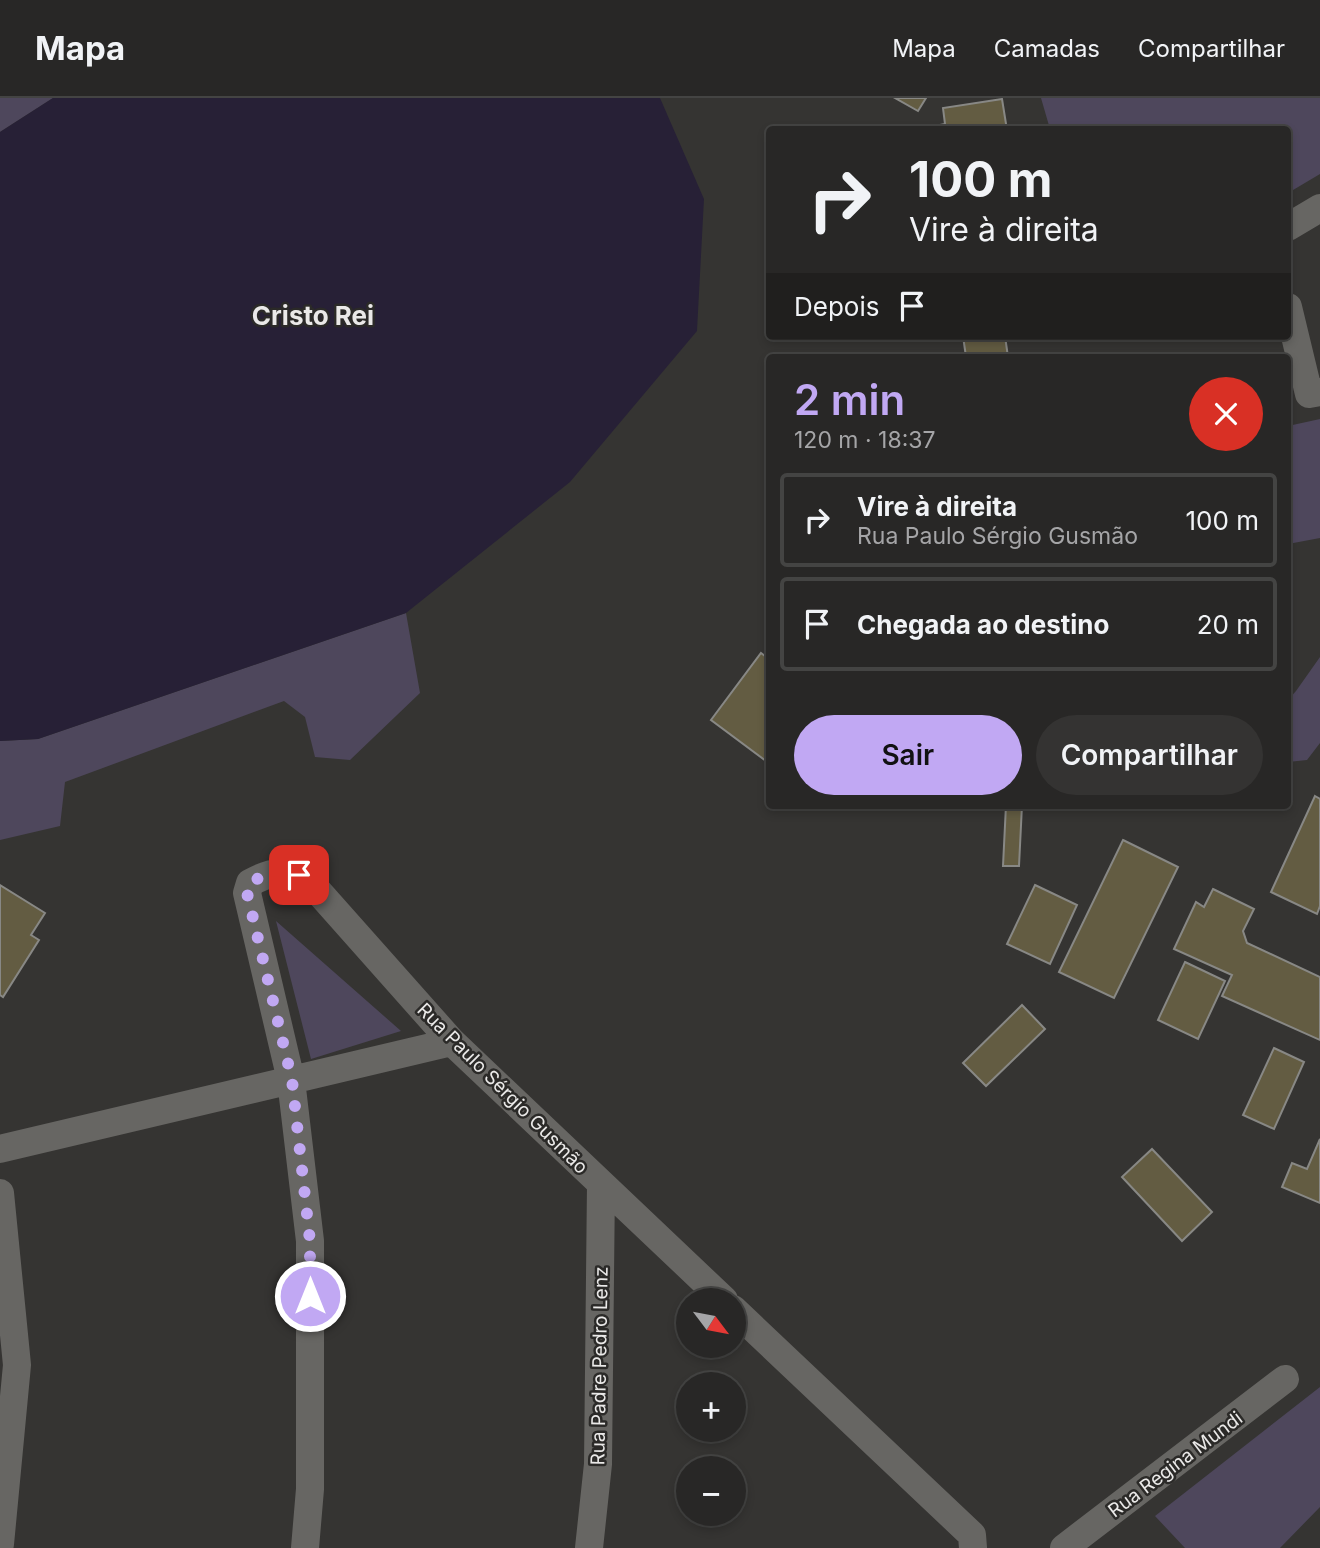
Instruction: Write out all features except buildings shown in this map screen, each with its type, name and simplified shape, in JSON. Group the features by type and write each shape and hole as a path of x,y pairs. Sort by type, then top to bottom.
{"street":[{"path":"1291,225 1320,208"},
{"path":"1291,317 1314,393"},
{"name":"Rua Paulo Sérgio Gusmão","path":"292,1080 247,893 250,883 257,879 286,871 309,881 452,1042 711,1288"},
{"path":"0,1149 452,1042"},
{"path":"292,1080 310,1241 310,1489 305,1548"},
{"name":"Rua Padre Pedro Lenz","path":"589,1548 598,1464 601,1184"},
{"path":"0,1193 17,1365 0,1544"},
{"path":"746,1321 972,1535 973,1548"},
{"name":"Rua Regina Mundi","path":"1065,1548 1285,1380"}],"shaded area":[{"path":"0,98 53,98 0,132"},
{"path":"53,98 660,98 704,199 697,331 570,482 406,613 38,739 0,741 0,132"},
{"path":"1041,98 1320,98 1320,174 1291,191 1291,126 1049,126"},
{"path":"1320,419 1320,538 1291,543 1291,425"},
{"path":"406,613 420,693 350,760 315,757 305,717 284,701 65,782 60,826 0,840 0,741 38,739"},
{"path":"1320,657 1320,743 1307,760 1291,762 1291,697"},
{"path":"276,921 401,1031 311,1059"},
{"path":"1320,1387 1320,1507 1280,1548 1185,1548 1155,1516"}],"district":[{"name":"Cristo Rei","path":"313,316"}],"route":[{"path":"299,875 286,871 257,879 250,883 247,893 292,1080 310,1241 310,1296"}]}
